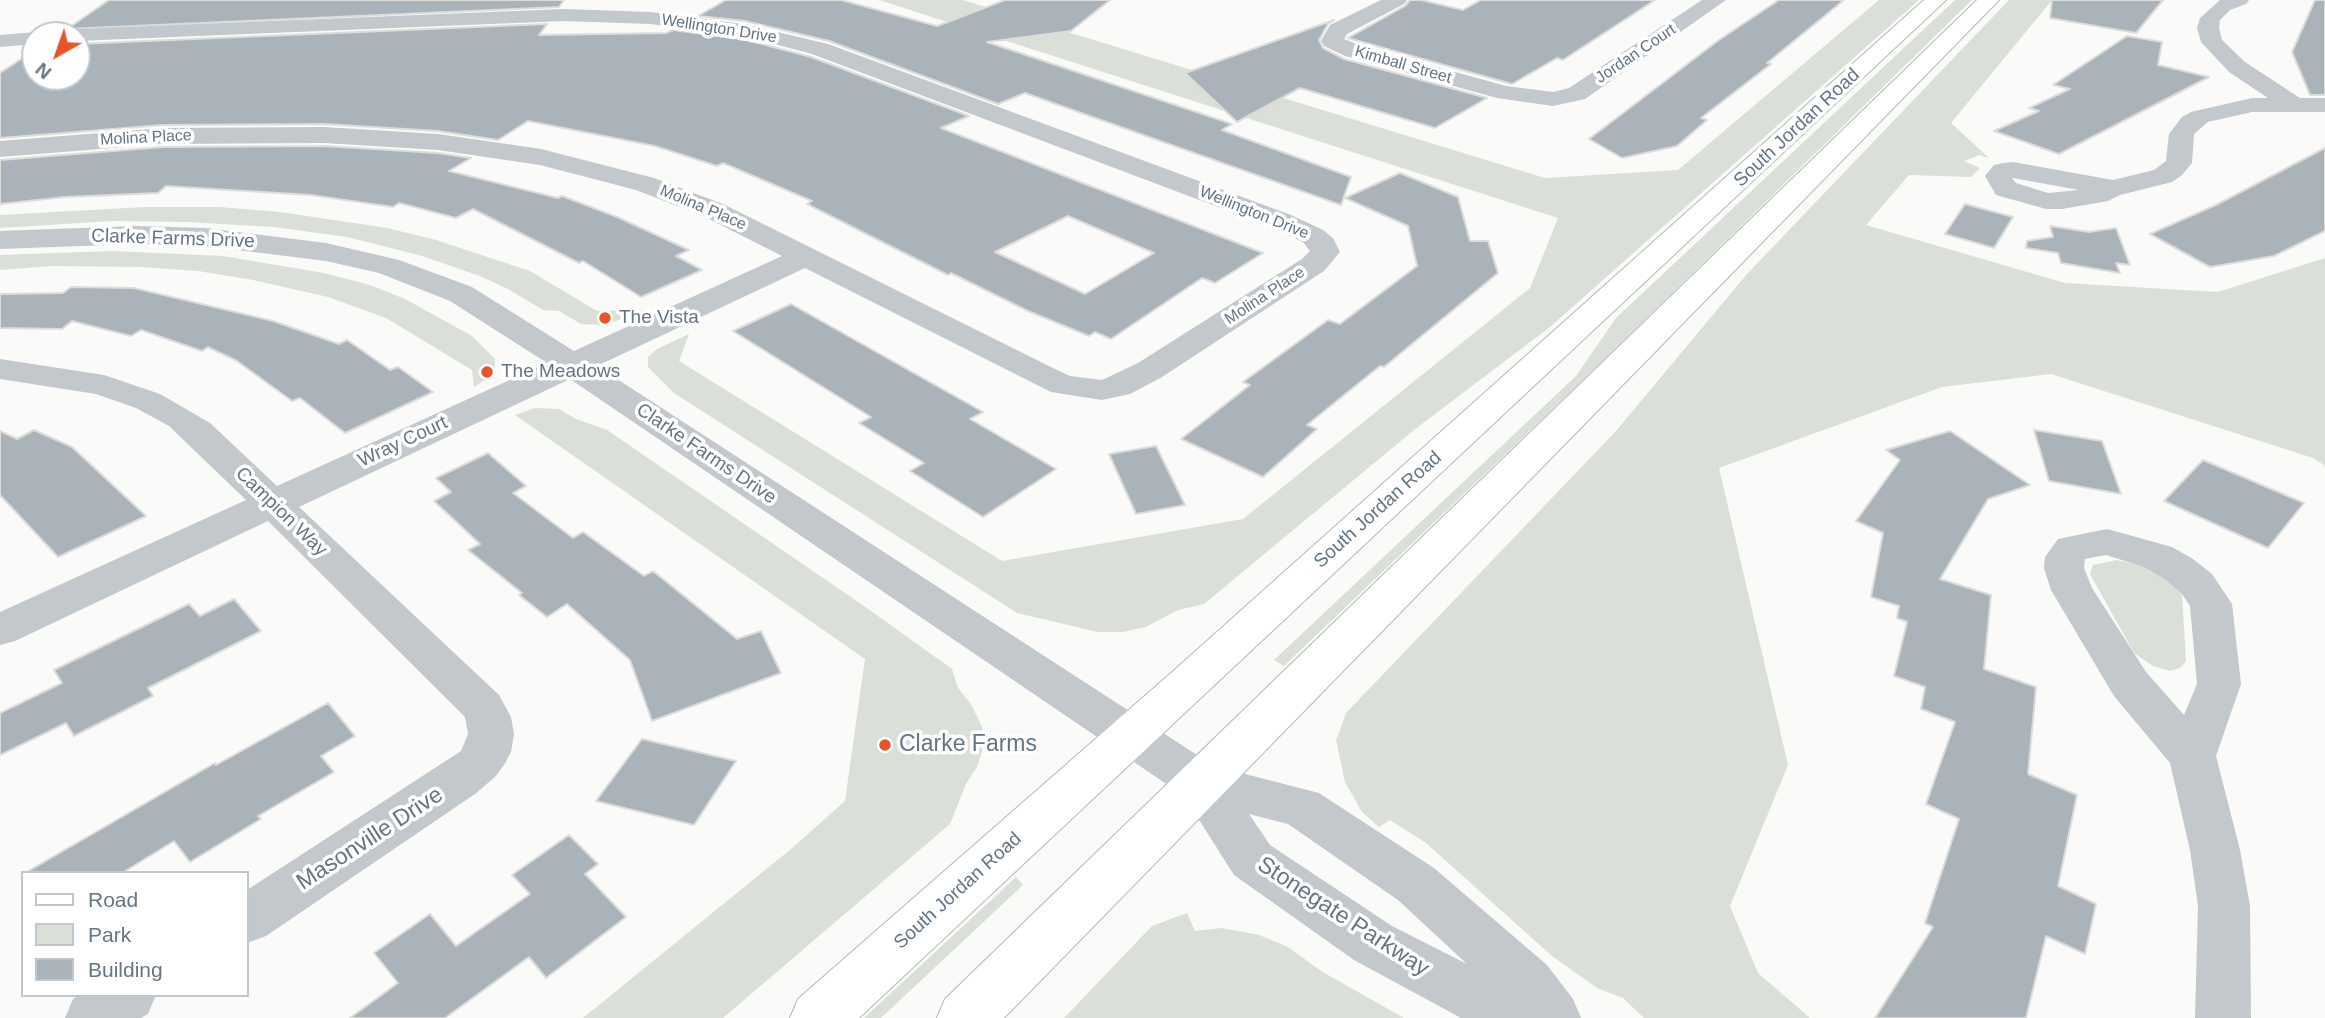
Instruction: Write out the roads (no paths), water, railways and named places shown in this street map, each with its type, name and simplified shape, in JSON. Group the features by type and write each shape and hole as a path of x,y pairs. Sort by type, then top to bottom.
{"main road":[{"name":"South Jordan Road","path":"818,1018 1131,736 1936,0"},
{"path":"965,1018 1989,0"}],"street":[{"path":"614,16 636,0"},
{"name":"Kimball Street","path":"1397,0 1338,30 1332,41 1353,51 1505,93 1553,99"},
{"name":"Jordan Court","path":"1553,99 1577,94 1716,0"},
{"path":"2239,0 2222,6 2210,18 2208,28 2212,42 2237,67 2293,104"},
{"name":"Wellington Drive","path":"91,34 564,15 614,16 744,30 811,47 1281,221 1304,230 1323,244"},
{"path":"0,41 21,39"},
{"path":"2113,188 2147,181 2174,169 2179,163 2182,134 2191,122 2200,117 2236,107 2325,105"},
{"name":"Molina Place","path":"0,149 163,136 364,136 493,149 573,164 670,192 735,220 1045,377 1063,385 1102,390 1135,379 1296,276 1322,257 1325,252 1323,244"},
{"name":"Clarke Farms Drive","path":"0,240 91,235 206,237 268,243 358,259 416,276 461,294 1131,736"},
{"name":"Wray Court","path":"0,630 806,256"},
{"name":"Campion Way","path":"0,369 83,381 148,401 197,431 483,706 491,734 487,752"},
{"path":"2192,756 2219,684 2211,604 2197,584 2158,557 2107,542 2072,548 2065,557 2064,568 2072,590 2130,684 2192,756 2215,850 2224,906 2223,1018"},
{"name":"Stonegate Parkway","path":"1131,736 1201,782 1302,807 1416,884 1527,983 1552,1018"},
{"name":"Masonville Drive","path":"248,918 439,796 478,764 487,752"},
{"name":"Stonegate Parkway","path":"1201,782 1252,860 1373,943 1516,1018"},
{"path":"93,1018 125,997"}],"place":[{"name":"The Vista","path":"605,318"},
{"name":"The Meadows","path":"487,372"},
{"name":"Clarke Farms","path":"885,745"}]}
